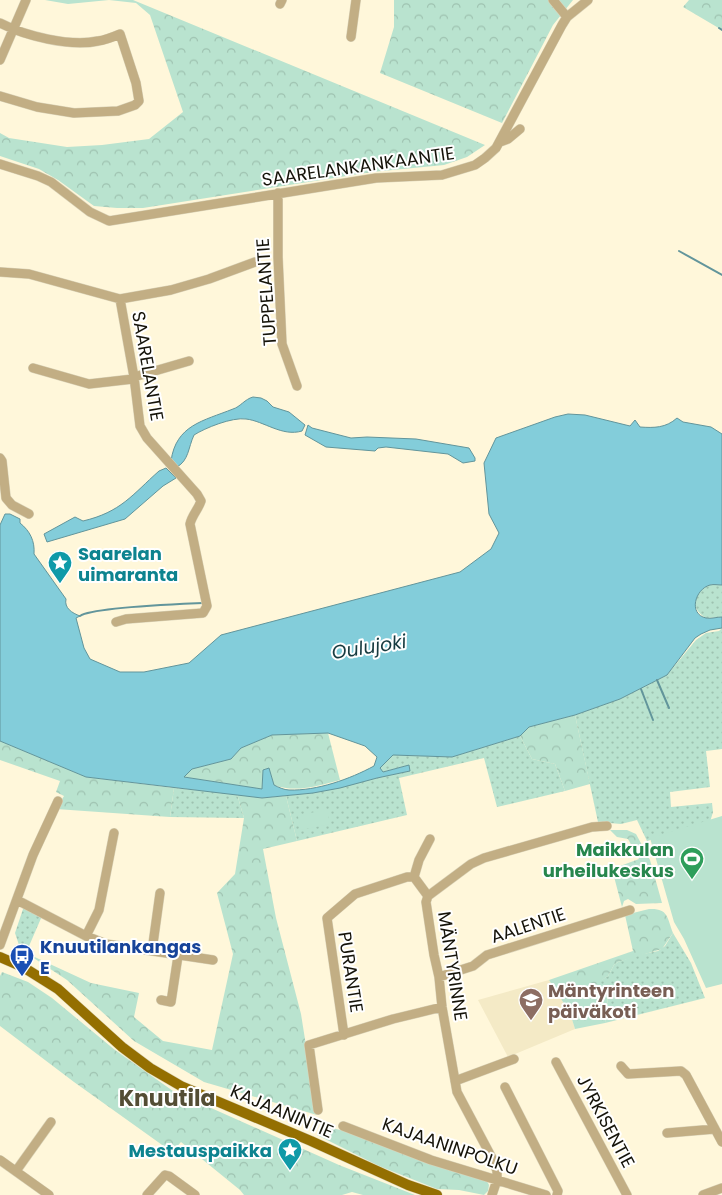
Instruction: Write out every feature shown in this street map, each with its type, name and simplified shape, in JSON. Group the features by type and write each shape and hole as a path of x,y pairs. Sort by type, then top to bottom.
{"main road":[{"name":"KAJAANINTIE","path":"0,957 58,989 122,1047 150,1068 181,1086 311,1141 408,1185 436,1195"}],"street":[{"path":"0,60 26,0"},
{"path":"351,37 356,0"},
{"path":"553,0 567,17"},
{"name":"SAARELANKANKAANTIE","path":"0,164 51,182 90,212 109,221 376,178 442,175 474,165 485,158 500,142 567,17 588,0"},
{"path":"0,23 40,37 72,42 97,41 120,34 136,83 138,101 135,105 118,111 74,113 37,107 0,96"},
{"path":"500,142 508,139 520,129"},
{"name":"TUPPELANTIE","path":"278,193 278,257 282,344 297,386"},
{"path":"0,272 29,274 120,298 171,290 209,279 255,262"},
{"name":"SAARELANTIE","path":"116,622 126,619 203,613 207,606 190,524 191,518 199,508 201,501 197,494 147,438 140,426 120,298"},
{"path":"34,368 89,384 134,378 189,361"},
{"path":"0,458 2,461 6,498 12,505 28,514"},
{"path":"0,945 33,855 58,801"},
{"name":"MÄNTYRINNE","path":"497,1180 497,1171 492,1158 457,1092 426,902 428,896 472,864 484,858 592,827 607,826"},
{"path":"86,936 99,910 114,833"},
{"path":"428,896 414,877 419,860 430,839"},
{"name":"PURANTIE","path":"344,1035 327,918 355,894 407,877 414,877"},
{"path":"152,951 160,893"},
{"path":"18,900 86,936 106,944 213,960"},
{"name":"AALENTIE","path":"439,977 473,966 488,955 630,910"},
{"path":"161,1000 171,1002 178,956"},
{"path":"318,1110 309,1045 442,1007"},
{"path":"455,1081 514,1059"},
{"name":"JYRKISENTIE","path":"556,1062 628,1195"},
{"path":"621,1066 628,1074 681,1072 686,1075 722,1142"},
{"path":"505,1087 558,1191 557,1195"},
{"path":"16,1171 51,1122"},
{"name":"KAJAANINPOLKU","path":"343,1126 431,1160 546,1195"},
{"path":"667,1133 715,1129"},
{"path":"0,1160 48,1195"},
{"path":"148,1195 164,1175 169,1176 195,1195"},
{"path":"492,1195 497,1180"},
{"path":"703,1195 722,1188"}],"shaded area":[{"name":"Mäntyrinteen päiväkoti","path":"549,980 570,1013 575,1029 508,1057 478,1000"}],"green space":[{"path":"45,0 109,0 68,4"},
{"path":"109,0 133,0 485,145 467,157 444,165 372,172 143,208 94,206 39,169 0,156 0,133 9,138 67,147 102,145 149,139 183,112 150,15 136,3"},
{"path":"394,0 573,0 553,25 502,123 380,73 394,27"},
{"path":"689,0 722,0 722,30 683,7"},
{"path":"710,585 722,585 722,617 706,618 697,610 695,605 695,600 700,592"},
{"path":"722,628 722,749 706,751 710,787 670,792 671,807 712,803 713,812 710,822 647,841 637,820 621,824 598,822 575,715 620,699 667,675 696,640 706,633 719,631"},
{"path":"575,715 590,784 565,791 555,764 532,759 520,736 529,727"},
{"path":"328,733 340,780 299,789 282,787 274,785 269,768 263,770 262,789 184,777 192,769 231,759 241,748 272,735"},
{"path":"520,736 532,759 555,764 565,791 497,807 484,758 399,778 407,815 297,841 286,796 410,771 409,765 382,772 380,768 393,755 452,757"},
{"path":"0,741 86,777 174,788 170,817 56,809 64,796 56,792 60,781 0,760"},
{"path":"174,788 237,794 244,818 170,817"},
{"path":"237,794 262,798 286,796 297,841 263,849 276,918 301,1014 317,1115 204,1082 134,1041 67,980 26,953 91,983 139,993 134,1017 163,1041 212,1050 233,954 217,893 235,874 244,818"},
{"path":"327,809 330,824 301,830 298,816"},
{"name":"Maikkulan urheilukeskus","path":"722,816 722,984 706,988 684,939 674,922 650,838"},
{"path":"610,830 627,830 636,834 650,860 662,903 636,904 628,899 624,901 622,907 612,869 639,859 628,839 617,837"},
{"path":"24,906 42,916 26,953 21,951 15,933"},
{"path":"649,909 660,910 666,915 673,933 662,949 618,962 614,965 608,976 596,984 598,994 608,997 605,1023 575,1029 570,1013 549,980 633,951 625,915"},
{"path":"673,933 691,963 705,998 605,1023 608,997 598,994 596,983 608,976 614,965 618,962 658,951 665,946"},
{"path":"2,972 28,982 52,998 115,1050 173,1091 339,1165 415,1195 363,1195 352,1192 342,1195 244,1195 181,1142 172,1152 0,1026 0,976"},
{"path":"321,1128 332,1128 357,1134 487,1181 489,1185 488,1191 484,1195 459,1190 437,1189 379,1166 317,1135"}],"water":[{"path":"253,397 261,398 273,407 289,412 305,425 302,431 287,432 246,419 226,421 194,435 184,461 177,467 171,461 174,449 185,432 202,421 236,408 247,399"},
{"name":"Oulujoki","path":"568,414 585,415 630,426 635,420 640,427 660,427 677,418 683,422 711,427 722,434 722,585 705,587 697,596 695,607 700,616 706,618 722,617 722,628 710,630 695,638 667,675 620,699 575,715 529,727 520,736 452,757 393,755 380,768 383,772 409,765 410,771 313,793 262,798 86,777 0,741 0,525 5,514 10,514 20,519 20,523 27,529 31,537 34,545 34,554 66,599 67,608 80,616 76,618 84,648 90,659 120,672 144,672 189,663 221,635 460,572 491,549 499,533 489,514 484,463 496,438","holes":["328,733 365,746 377,757 374,766 344,780 300,790 287,790 274,785 269,768 263,770 262,789 184,777 192,769 231,759 241,748 272,735"]},
{"path":"308,425 312,428 351,438 416,439 469,448 475,461 463,463 448,454 386,447 378,448 375,451 326,447 305,435"},
{"path":"166,468 176,478 163,486 125,519 47,542 44,534 75,517 83,521 117,508 159,471"}],"waterway":[{"path":"679,251 722,275"},
{"path":"80,616 119,608 203,603"},
{"path":"657,680 669,708"},
{"path":"641,689 653,720"}],"place":[{"name":"Saarelan uimaranta","path":"60,584"},
{"name":"Maikkulan urheilukeskus","path":"692,880"},
{"name":"Knuutilankangas E","path":"22,977"},
{"name":"Mäntyrinteen päiväkoti","path":"531,1021"},
{"name":"Mestauspaikka","path":"290,1171"}],"district":[{"name":"Knuutila","path":"167,1098"}]}
